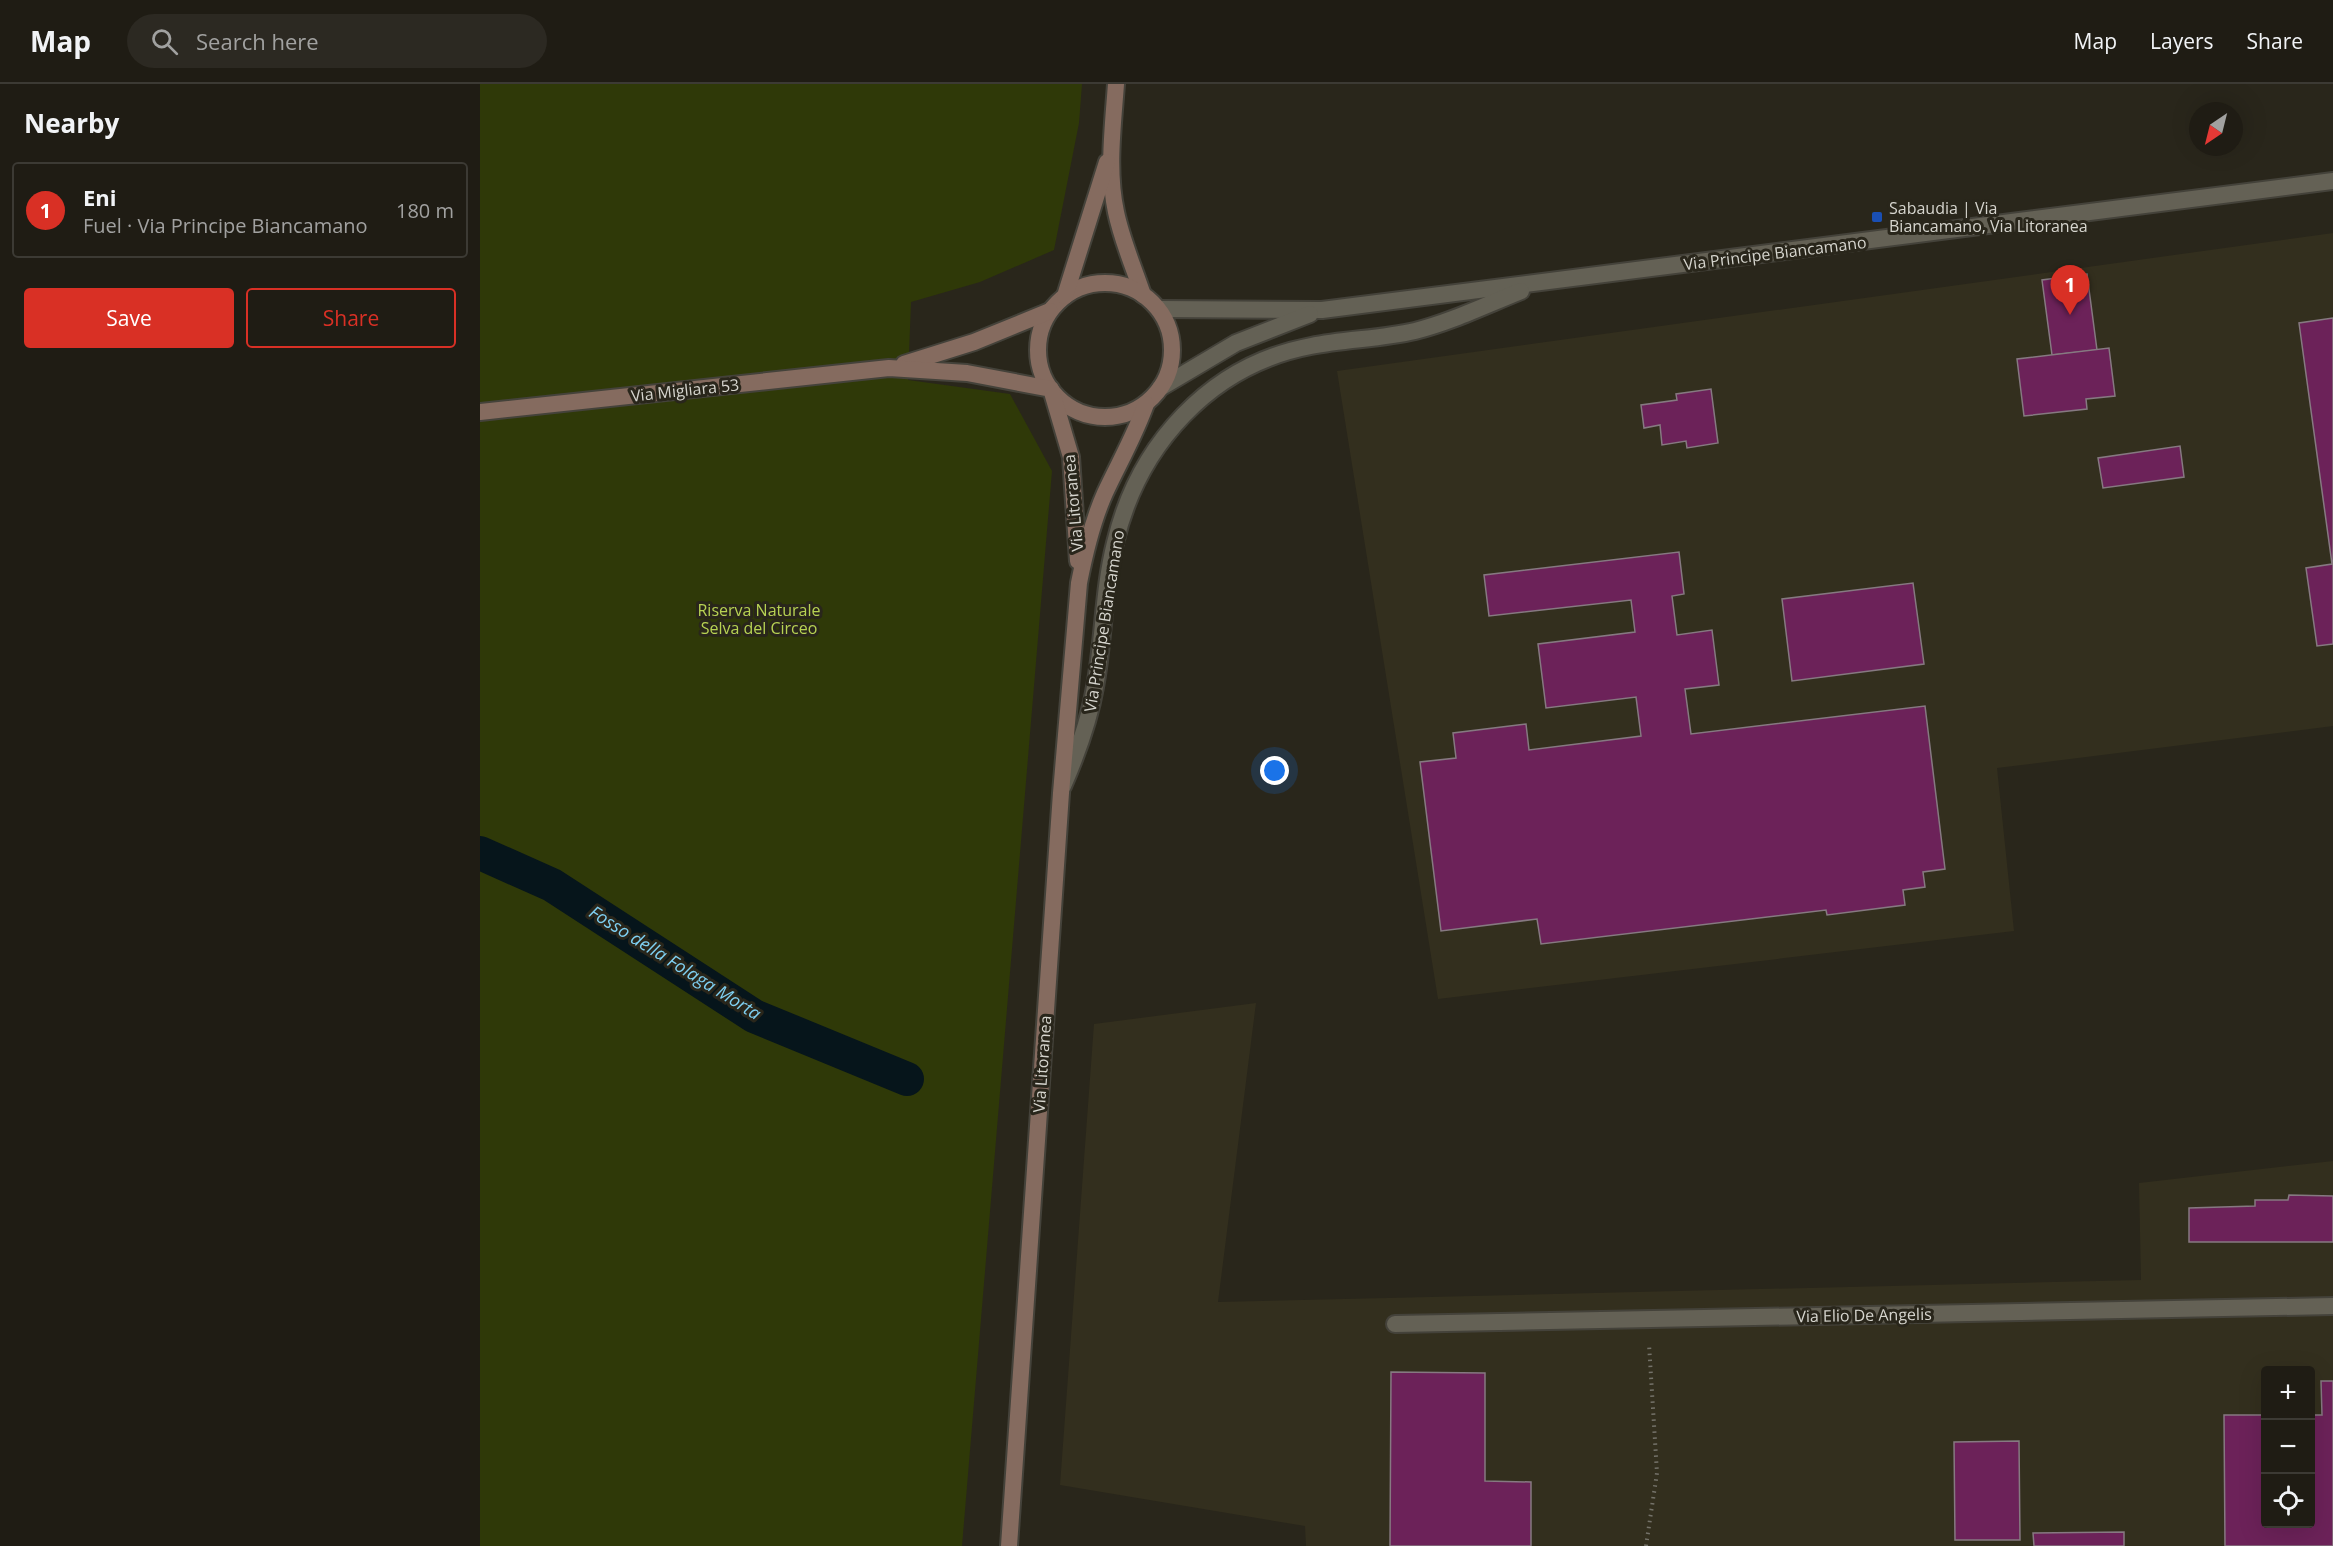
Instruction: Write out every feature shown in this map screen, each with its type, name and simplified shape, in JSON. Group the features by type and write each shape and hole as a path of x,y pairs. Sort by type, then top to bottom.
{"main road":[{"path":"1116,84 1112,147 1116,212 1143,295"},
{"path":"1065,296 1112,147"},
{"path":"1104,283 1125,286 1143,295 1159,309 1168,328 1172,349 1169,370 1160,388 1146,404 1117,415 1106,417 1086,414 1067,405 1051,389 1042,372 1038,351 1041,330 1050,311 1065,296 1083,286 1104,283"},
{"name":"Via Migliara 53","path":"889,368 974,342 1050,311"},
{"name":"Via Migliara 53","path":"480,412 889,368 967,373 1051,389"},
{"name":"Via Litoranea","path":"1051,389 1063,425 1072,466 1079,583"},
{"name":"Via Litoranea","path":"1009,1546 1061,793 1079,583 1086,550 1100,506 1146,404"}],"street":[{"name":"Via Principe Biancamano","path":"1159,309 1322,310 2333,182"},
{"name":"Via Principe Biancamano","path":"1061,793 1090,712 1107,586 1123,515 1144,465 1181,416 1228,378 1280,355 1310,346 1392,336 1428,327 1538,283"},
{"name":"Via Principe Biancamano","path":"1160,388 1236,343 1322,310"},
{"name":"Via Elio De Angelis","path":"1395,1324 2333,1306"}],"path":[{"path":"1646,1546 1658,1473 1647,1319"}],"shaded area":[{"path":"2333,233 2333,726 1997,768 2014,931 1438,999 1337,371"},
{"path":"1256,1003 1218,1302 2141,1280 2139,1183 2333,1161 2333,1546 1306,1546 1305,1526 1060,1485 1094,1024"}],"green space":[{"name":"Riserva Naturale Selva del Circeo","path":"480,84 1082,84 1079,123 1054,250 980,282 911,302 908,380 1010,394 1052,471 962,1546 480,1546"}],"building":[{"path":"2087,274 2097,350 2052,355 2042,280"},
{"path":"2333,318 2333,644 2317,646 2306,568 2332,564 2299,323"},
{"path":"2109,348 2115,396 2086,399 2087,409 2024,416 2017,359"},
{"path":"1711,389 1718,443 1687,448 1686,441 1662,445 1660,425 1644,428 1641,405 1677,400 1676,394"},
{"path":"2180,446 2184,477 2103,488 2098,458"},
{"path":"1679,552 1684,594 1672,596 1677,635 1712,630 1719,685 1685,689 1691,734 1925,706 1945,869 1923,872 1925,887 1903,890 1905,905 1827,915 1826,910 1541,944 1537,919 1441,931 1420,762 1456,758 1453,733 1526,724 1529,750 1641,736 1636,697 1546,708 1538,644 1635,632 1631,600 1489,616 1484,575"},
{"path":"1913,583 1924,664 1792,681 1782,599"},
{"path":"2289,1195 2333,1196 2333,1242 2189,1242 2189,1208 2255,1206 2255,1200 2288,1200"},
{"path":"1391,1372 1485,1373 1485,1481 1531,1482 1531,1546 1390,1546"},
{"path":"2321,1381 2333,1381 2333,1546 2225,1546 2224,1415 2261,1415 2261,1528 2315,1528 2315,1415 2322,1415"},
{"path":"2019,1441 2020,1540 1955,1540 1954,1442"},
{"path":"2124,1532 2124,1546 2034,1546 2033,1533"}],"waterway":[{"name":"Fosso della Folaga Morta","path":"480,853 552,885 754,1016 907,1079"}],"place":[{"name":"Sabaudia | Via Biancamano, Via Litoranea","path":"1877,217"},
{"name":"Eni","path":"2070,315"}]}
